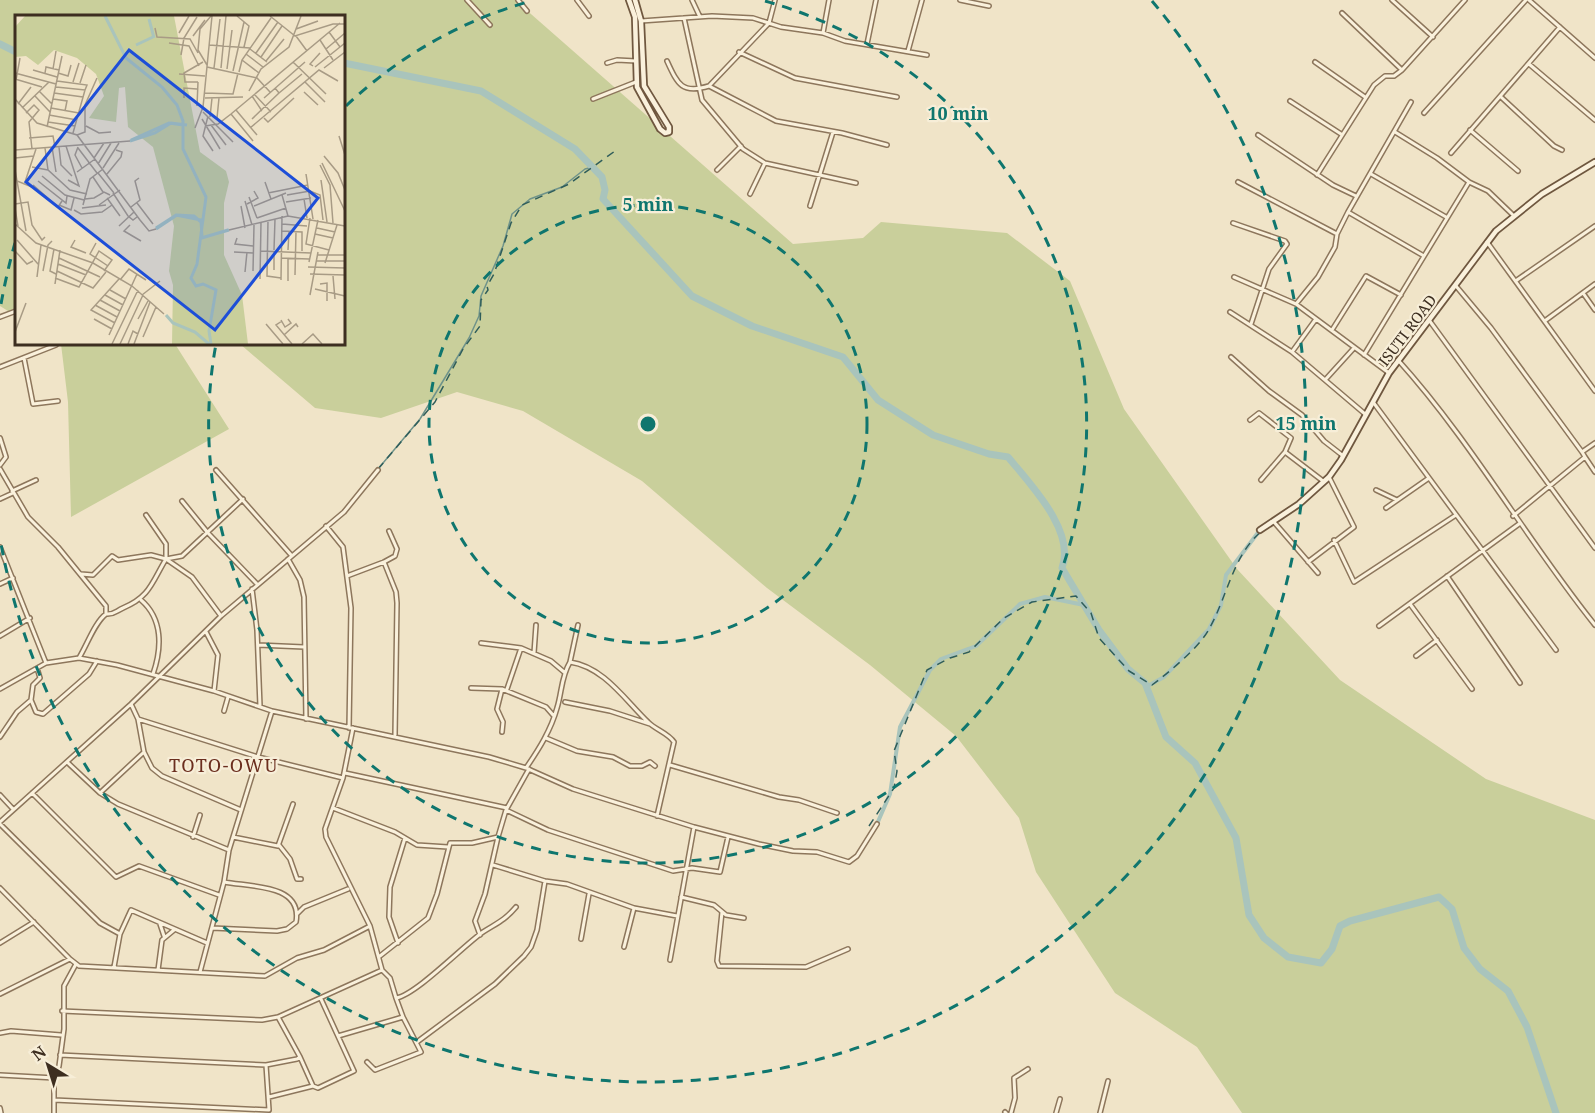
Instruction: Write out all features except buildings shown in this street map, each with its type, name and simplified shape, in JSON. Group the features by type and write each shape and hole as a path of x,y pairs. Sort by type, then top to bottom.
{"street":[{"path":"467,0 490,25"},
{"path":"519,0 526,11"},
{"path":"577,0 589,16"},
{"path":"629,0 635,17 636,82 660,129 667,133 669,128 644,86 642,21 635,0"},
{"path":"692,0 700,17"},
{"path":"667,61 681,87 687,90 701,90 709,86 769,22 775,0"},
{"path":"823,33 829,0"},
{"path":"867,44 876,0"},
{"path":"908,51 922,0"},
{"path":"960,0 989,6"},
{"path":"1392,0 1433,37"},
{"path":"1424,113 1528,0 1595,58"},
{"path":"1317,175 1365,97 1385,76 1394,76 1402,70 1462,1"},
{"path":"1342,13 1402,70"},
{"path":"642,21 700,17 753,18 823,33 845,42 927,55"},
{"path":"684,18 702,100 741,146 765,163 856,183"},
{"path":"1451,153 1560,27"},
{"path":"739,52 810,82 897,97"},
{"path":"607,63 617,60 636,61"},
{"path":"1315,62 1365,97"},
{"path":"1529,64 1595,120"},
{"path":"593,99 636,82"},
{"path":"709,86 776,121 887,145"},
{"path":"1501,97 1562,150"},
{"path":"1290,101 1341,134"},
{"path":"1296,304 1318,277 1335,247 1337,234 1356,196 1371,174 1411,102"},
{"path":"1470,130 1518,171"},
{"path":"810,206 833,132"},
{"path":"1395,132 1432,154 1469,182 1488,191 1513,215"},
{"path":"1258,135 1317,175 1356,196"},
{"path":"717,170 741,146"},
{"name":"ISUTI ROAD","path":"1260,530 1299,504 1329,477 1389,372 1488,242 1513,215 1557,183 1595,162"},
{"path":"750,194 765,163"},
{"path":"1371,174 1446,217"},
{"path":"1238,182 1337,234"},
{"path":"1364,355 1469,182"},
{"path":"1348,212 1424,256"},
{"path":"1233,224 1286,242 1269,269 1251,324"},
{"path":"1517,280 1595,226"},
{"path":"1488,242 1595,391"},
{"path":"1332,330 1366,276 1401,296"},
{"path":"1234,277 1296,304 1389,372"},
{"path":"1546,321 1595,284"},
{"path":"1456,286 1491,328 1595,471"},
{"path":"1583,293 1595,310"},
{"path":"0,318 15,311"},
{"path":"1230,312 1292,352 1365,414"},
{"path":"1292,352 1316,319"},
{"path":"1429,320 1548,487 1595,548"},
{"path":"0,367 56,345"},
{"path":"1325,380 1354,348"},
{"path":"1231,357 1269,391 1302,415 1324,441 1342,455"},
{"path":"24,358 33,404 58,401"},
{"path":"1398,360 1425,390 1513,516 1595,625"},
{"path":"1372,401 1556,650"},
{"path":"1250,420 1259,413 1290,436 1285,452 1261,480"},
{"path":"0,438 6,457 0,467 12,492 28,517 58,547 106,606 106,614"},
{"path":"1582,453 1595,443"},
{"path":"1285,452 1323,482"},
{"path":"1513,516 1585,457"},
{"path":"216,470 292,556"},
{"path":"120,934 100,923 0,823 131,704 182,651 326,526 358,496 378,470"},
{"path":"1308,562 1354,527 1329,477"},
{"path":"1386,508 1429,478"},
{"path":"0,499 36,480"},
{"path":"1376,490 1397,500"},
{"path":"166,559 182,556 243,499"},
{"path":"182,501 208,533 257,584"},
{"path":"79,658 93,634 96,622 106,614 113,614 141,600 149,591 166,559 166,544 146,515"},
{"path":"1334,540 1354,582 1456,515"},
{"path":"1274,521 1318,573"},
{"path":"1379,626 1519,524"},
{"path":"326,526 343,547 352,657 351,728 344,775 325,829 326,837 349,889 370,926 382,970 390,978 403,1017 421,1052 375,1070 368,1062"},
{"path":"347,576 395,556 397,549 389,531"},
{"path":"0,547 46,663"},
{"path":"89,584 93,575 112,556 118,561 151,555 166,559 192,577 221,616"},
{"path":"288,559 300,580 304,597 306,719"},
{"path":"384,562 396,592 397,603 395,735"},
{"path":"80,574 93,575"},
{"path":"1448,576 1520,683"},
{"path":"0,584 13,578"},
{"path":"252,589 258,645 260,706"},
{"path":"141,600 151,610 159,627 159,656 153,674"},
{"path":"1410,604 1472,689"},
{"path":"0,636 30,618"},
{"path":"534,653 536,625"},
{"path":"480,935 475,921 506,809 527,768 546,738 553,715 557,710 564,672 570,662 578,625"},
{"path":"206,632 218,655 214,692"},
{"path":"1416,656 1437,640"},
{"path":"481,643 521,648 551,661 564,672"},
{"path":"258,645 304,647"},
{"path":"502,732 503,722 498,709 521,648"},
{"path":"0,689 46,663 79,658 153,674 272,711 395,735 527,768 573,789 657,816 728,837 793,851 817,852 849,862 857,856 877,824"},
{"path":"37,668 40,678 33,686 31,700 36,712 44,714 89,674 97,661"},
{"path":"570,662 584,664 603,676 650,724 674,742 657,816"},
{"path":"471,688 505,689 546,707 553,715"},
{"path":"224,711 228,697"},
{"path":"0,737 17,712 31,700"},
{"path":"565,702 610,711 650,724"},
{"path":"131,704 138,720 144,752 152,768 162,776 241,810"},
{"path":"200,972 224,882 229,850 272,711"},
{"path":"138,720 258,757 344,775 371,777 506,809 548,830 673,871 687,869 720,872 728,837"},
{"path":"546,738 577,751 613,757 630,766 642,766 650,762 655,766"},
{"path":"100,793 144,752"},
{"path":"67,762 100,793 193,837 229,850"},
{"path":"670,765 779,797 799,800 837,813"},
{"path":"32,793 116,877 139,866 219,895"},
{"path":"0,795 13,809"},
{"path":"279,845 293,804"},
{"path":"333,808 417,845 448,847"},
{"path":"193,837 200,815"},
{"path":"670,960 694,827"},
{"path":"233,837 279,845 290,859 297,879 301,879"},
{"path":"380,956 430,914 450,843 472,843 498,837"},
{"path":"398,943 389,917 390,887 405,838"},
{"path":"492,865 545,881 567,884 589,894 634,908 677,916"},
{"path":"417,1042 495,984 524,957 531,947 537,930 545,881"},
{"path":"224,882 272,887 294,905 304,907"},
{"path":"297,914 304,907 349,889"},
{"path":"1,891 76,964 114,968 265,976 297,958 324,950 370,926"},
{"path":"581,939 589,894"},
{"path":"681,897 714,905 722,912 744,918"},
{"path":"212,928 287,929 296,922 297,914 294,905"},
{"path":"396,998 418,984 480,935 494,928 516,907"},
{"path":"624,947 634,908"},
{"path":"114,968 120,934 131,910 207,943"},
{"path":"722,912 717,961 719,966 806,968 848,949"},
{"path":"0,944 34,922"},
{"path":"158,970 164,936 159,922"},
{"path":"164,936 175,930"},
{"path":"0,994 70,959"},
{"path":"54,1113 55,1078 62,1035 64,986 76,964"},
{"path":"62,1011 262,1020 278,1017 382,970"},
{"path":"269,1097 313,1086 318,1088 354,1071 321,999"},
{"path":"278,1017 313,1086"},
{"path":"338,1036 403,1017"},
{"path":"0,1033 11,1031 62,1035"},
{"path":"60,1055 266,1065 300,1057"},
{"path":"54,1100 269,1112 266,1065"},
{"path":"1011,1113 1015,1098 1014,1078 1028,1069"},
{"path":"0,1075 55,1078"},
{"path":"1100,1113 1108,1081"},
{"path":"1056,1113 1060,1099"},
{"path":"0,1108 1,1113"}],"green space":[{"path":"0,0 515,0 793,244 863,238 881,222 1007,233 1070,281 1124,409 1237,569 1340,680 1486,779 1595,820 1595,1113 1242,1113 1197,1047 1115,993 1036,872 1019,818 956,736 870,665 767,588 642,481 523,411 457,392 381,418 315,408 241,345 345,345 345,15 15,15 15,315 0,306"},
{"path":"61,345 176,345 229,429 71,517 68,402"}],"waterway":[{"path":"0,44 15,52"},
{"path":"345,63 481,91 575,149 602,177 605,190 603,199 692,296 752,326 843,357 878,400 933,435 989,454 1008,457 1038,494 1057,524 1063,539 1065,554 1062,568 1099,630 1128,669 1145,683 1166,737 1195,763 1236,838 1249,915 1264,938 1288,957 1321,963 1332,949 1340,926 1350,921 1439,897 1452,909 1464,948 1480,969 1508,991 1527,1027 1556,1113"},
{"path":"378,469 420,419 469,338 479,316 481,296 503,246 512,214 530,199 562,187 585,169 593,167"},
{"path":"1146,687 1164,677 1209,629 1221,605 1226,575 1260,530"},
{"path":"877,824 890,794 900,727 930,670 941,659 976,646 1020,604 1045,597 1084,605"}],"ferry route":[{"path":"378,469 435,402 463,349 480,326 481,300 488,290 487,286 494,274 511,223 522,205 569,184 615,151"},
{"path":"869,826 894,788 897,771 894,751 927,670 950,658 969,652 1004,618 1032,602 1076,596 1091,613 1099,638 1129,671 1152,685 1183,659 1205,636 1237,564 1252,541 1262,531"}],"district":[{"name":"TOTO-OWU","path":"224,765"}]}
